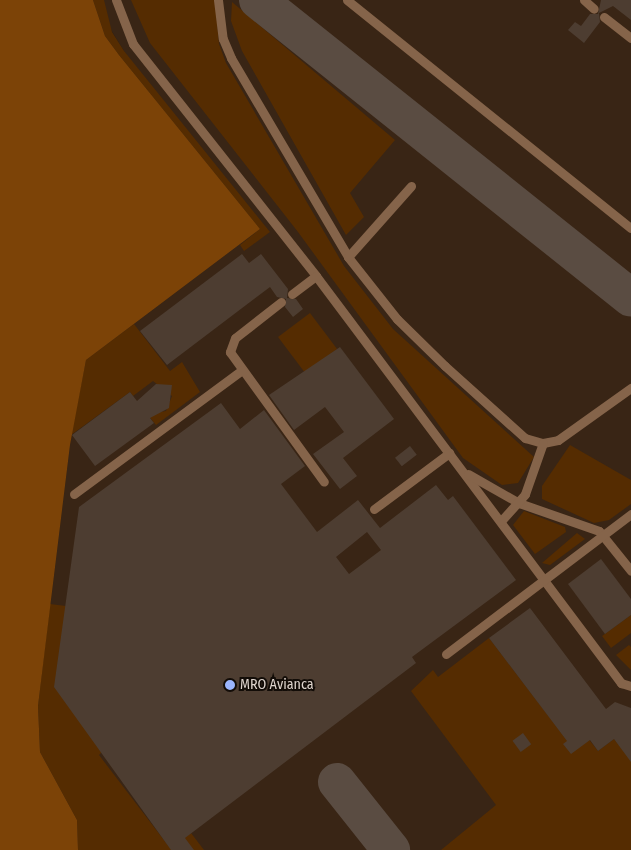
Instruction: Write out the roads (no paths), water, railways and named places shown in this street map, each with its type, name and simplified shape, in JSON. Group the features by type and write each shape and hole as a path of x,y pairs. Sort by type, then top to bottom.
{"lane":[{"path":"116,0 133,44 316,276 545,579 621,683 631,686"},
{"path":"218,0 223,39 231,58 348,257 397,319 445,366 525,438 543,443 558,440 631,388"},
{"path":"347,0 631,228"},
{"path":"584,0 594,9"},
{"path":"604,17 631,38"},
{"path":"348,257 411,186"},
{"path":"292,294 316,276"},
{"path":"281,302 232,342 230,352 324,482"},
{"path":"74,494 242,370"},
{"path":"501,521 519,504 537,470 543,443"},
{"path":"374,509 449,453"},
{"path":"460,468 519,504 605,535 631,571"},
{"path":"446,654 631,514"}],"place":[{"name":"MRO Avianca","path":"230,685"}]}
